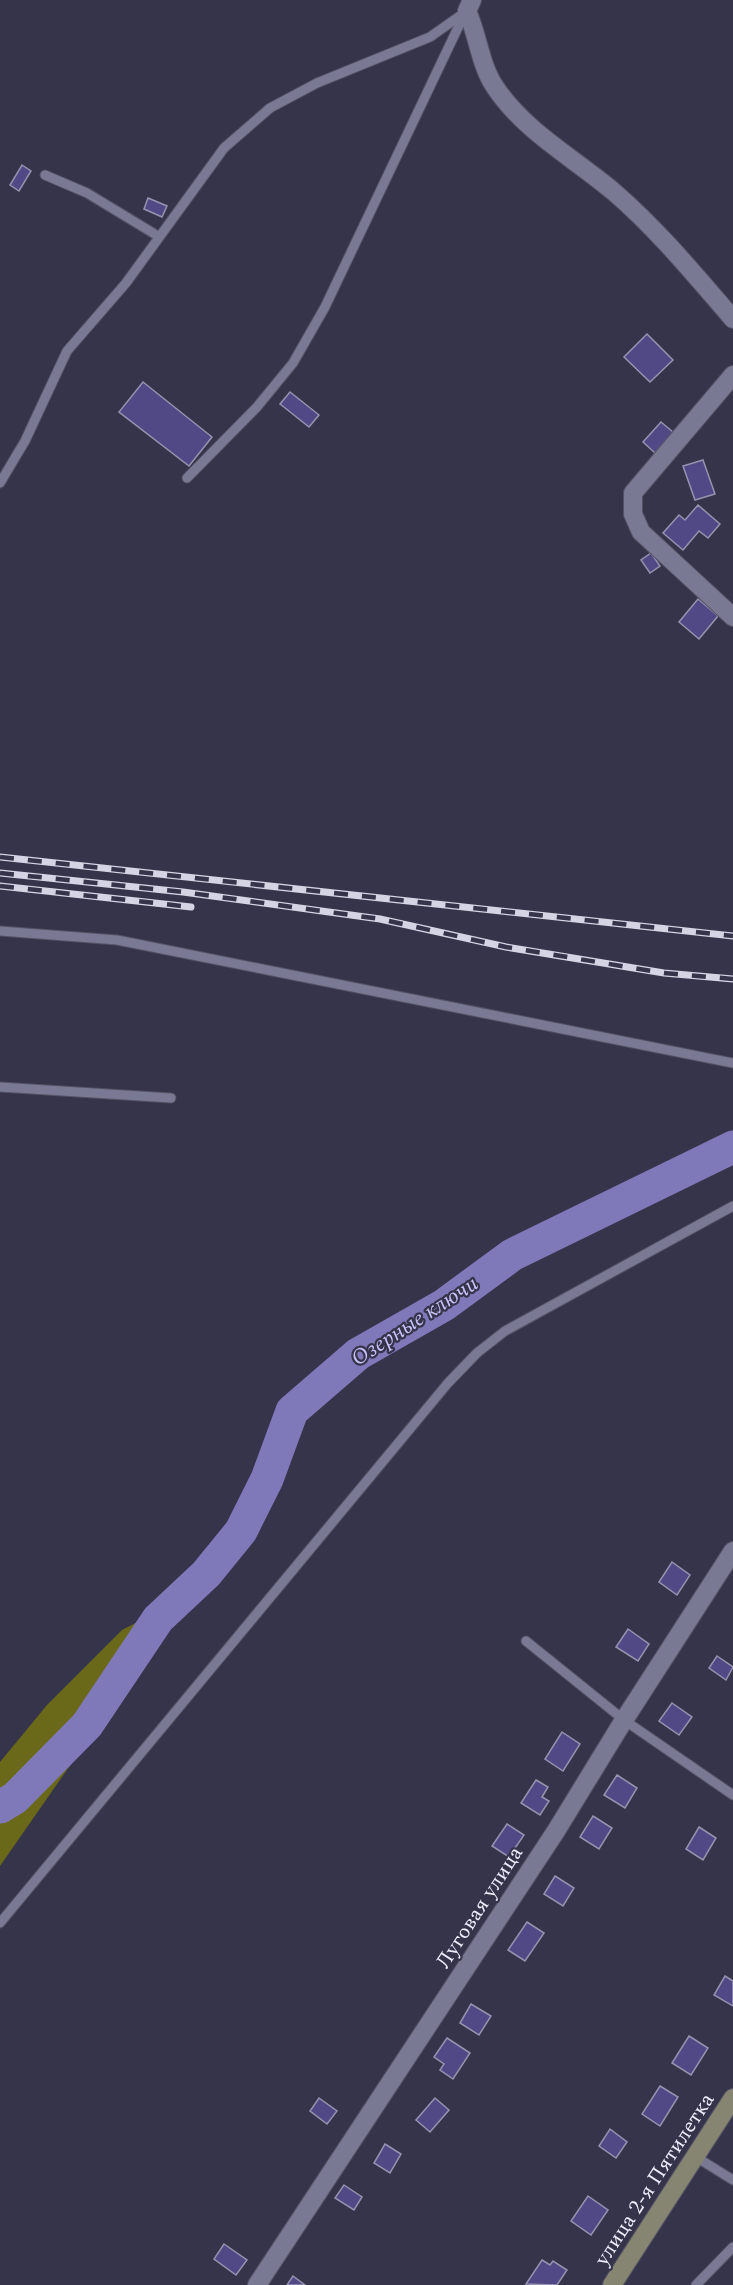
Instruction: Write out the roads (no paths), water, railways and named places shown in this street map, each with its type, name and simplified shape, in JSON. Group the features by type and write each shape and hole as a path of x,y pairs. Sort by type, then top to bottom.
{"main road":[{"name":"улица 2-я Пятилетка","path":"612,2285 733,2098"}],"street":[{"path":"468,7 493,85 512,110 546,140 615,193 672,249 733,319"},
{"path":"733,375 633,493 633,514 641,532 733,617"},
{"name":"Луговая улица","path":"257,2285 556,1831 624,1720 733,1551"}],"lane":[{"path":"0,483 25,441 67,351 126,283 224,148 270,108 317,83 430,38 468,7"},
{"path":"187,478 257,407 292,363 325,307 468,7"},
{"path":"45,175 87,193 158,236"},
{"path":"0,931 117,940 733,1063"},
{"path":"0,1088 171,1098"},
{"path":"0,1923 448,1383 477,1353 505,1331 733,1206"},
{"path":"526,1641 624,1720 733,1796"},
{"path":"696,2157 733,2180"},
{"path":"696,2285 733,2247"}],"waterway":[{"name":"Озерные ключи","path":"0,1807 15,1798 87,1725 158,1619 206,1574 241,1531 267,1479 292,1411 358,1354 444,1305 512,1255 733,1147"}],"railway":[{"path":"0,857 733,936"},
{"path":"0,873 183,892 380,919 506,947 664,973 733,979"},
{"path":"0,886 191,907"}]}
